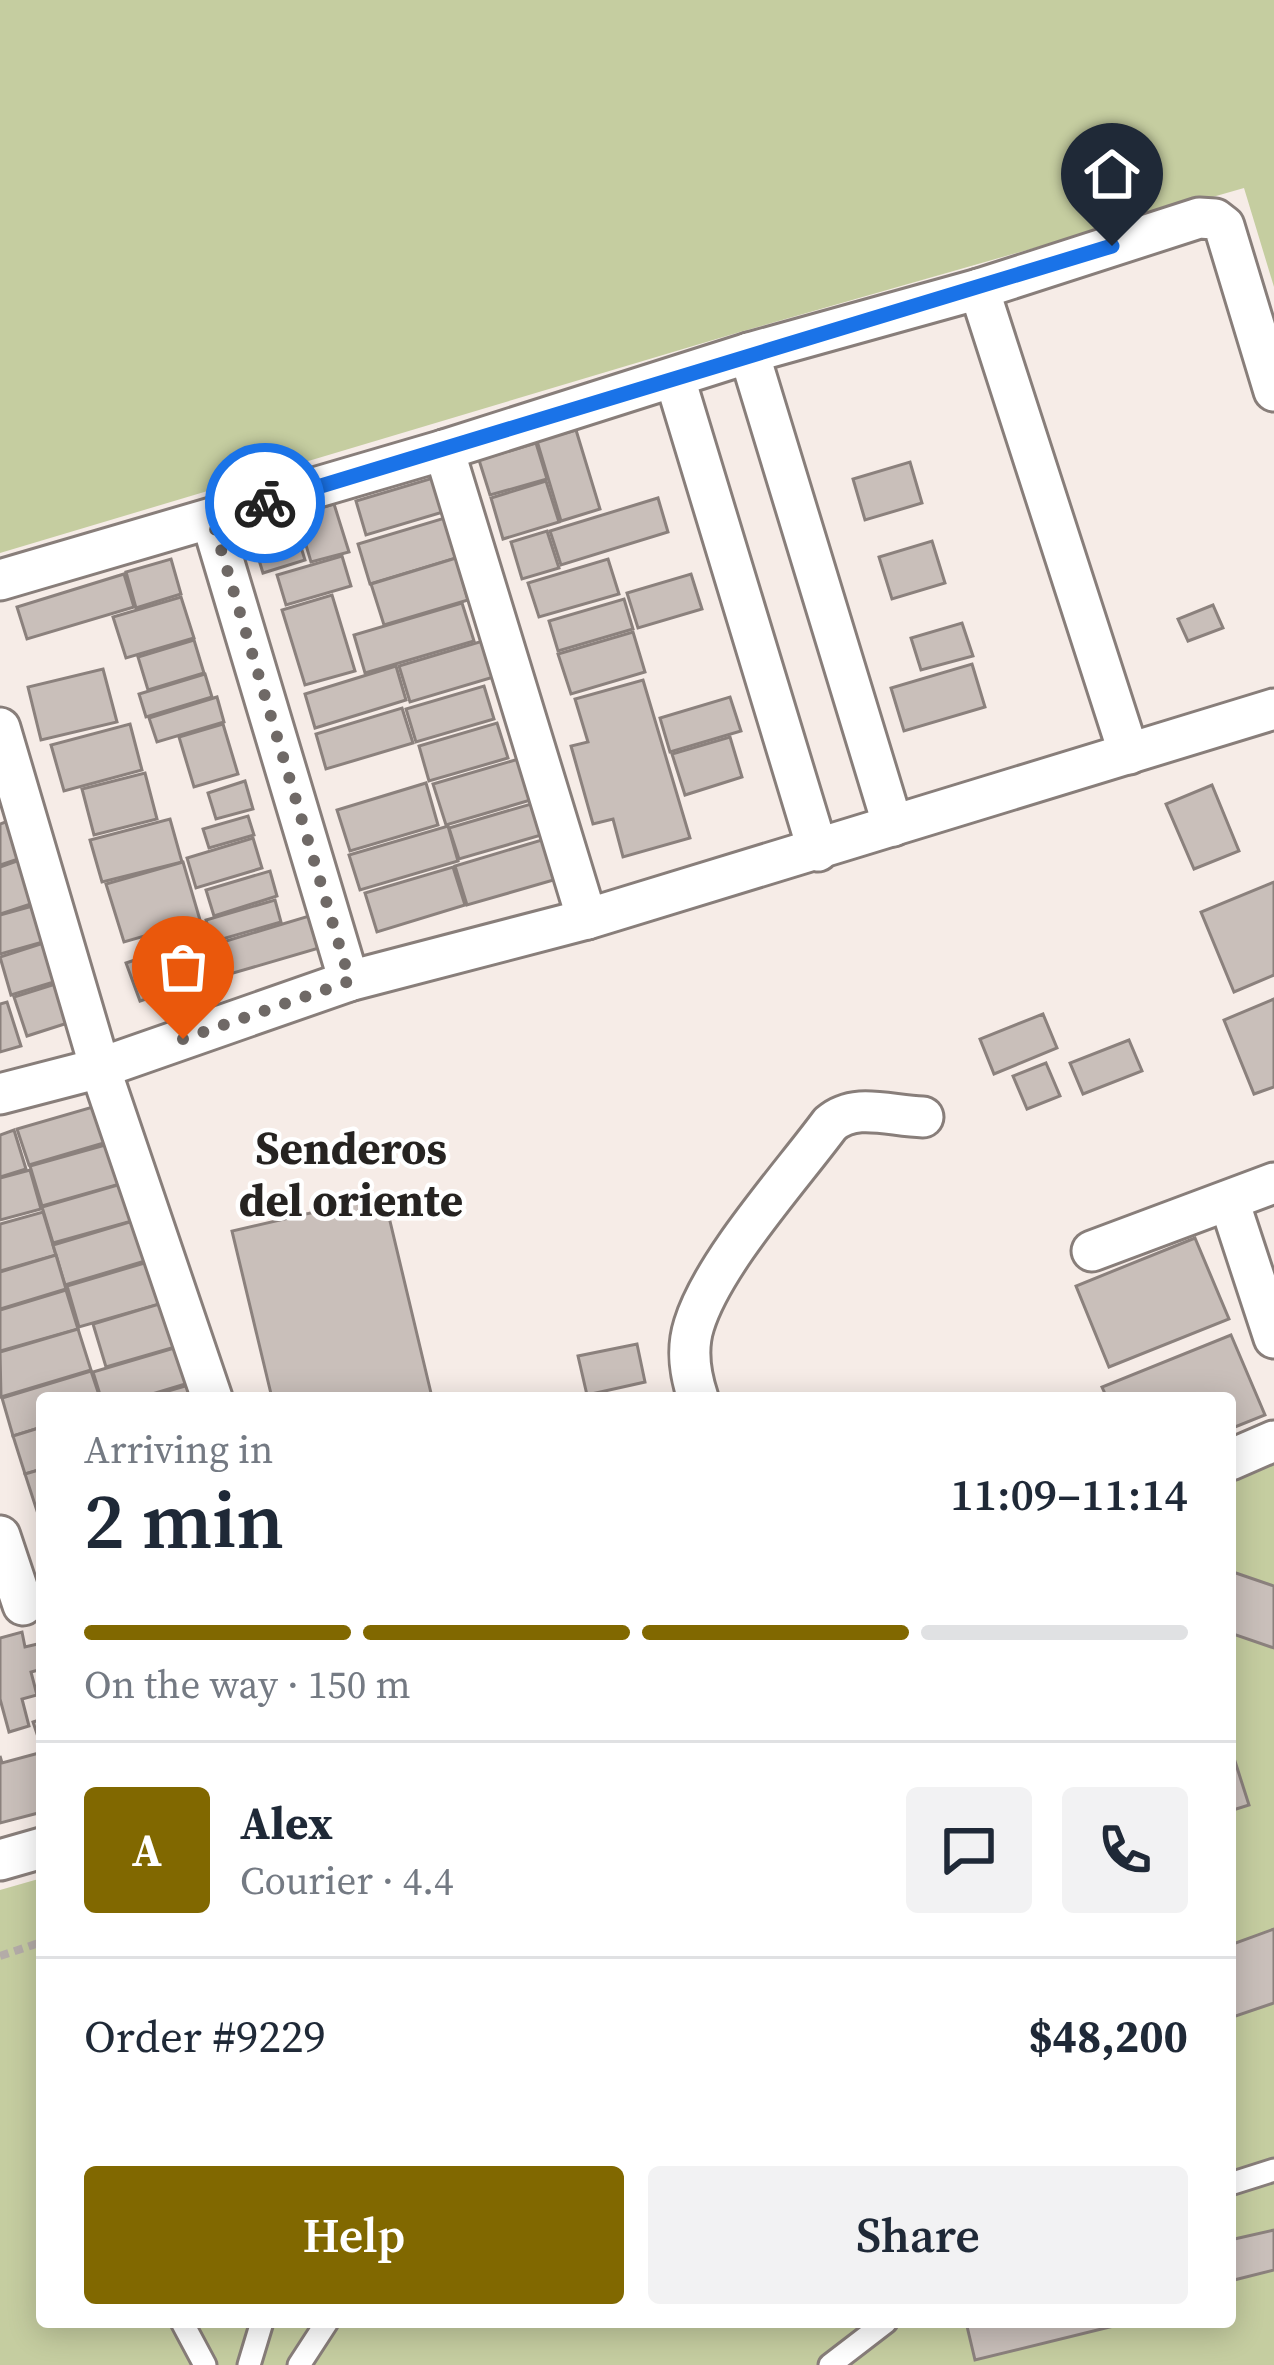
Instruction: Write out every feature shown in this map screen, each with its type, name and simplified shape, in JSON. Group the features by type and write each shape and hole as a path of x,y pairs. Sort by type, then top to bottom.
{"street":[{"path":"0,580 445,451 749,353 980,289 1199,218 1215,219 1224,226 1274,391"},
{"path":"980,289 1129,754"},
{"path":"749,353 893,826"},
{"path":"675,379 818,851"},
{"path":"445,451 587,920"},
{"path":"212,519 350,981"},
{"path":"0,1094 100,1068 350,981 587,920 1274,709"},
{"path":"0,728 100,1068 210,1392"},
{"path":"696,1392 689,1369 692,1328 712,1284 830,1124 856,1109 883,1116 923,1117"},
{"path":"1092,1251 1274,1183"},
{"path":"1229,1201 1274,1338"},
{"path":"1236,1457 1274,1441"},
{"path":"0,1536 22,1605"},
{"path":"0,1860 36,1850"}],"lane":[{"path":"1236,2182 1274,2170"},
{"path":"185,2328 205,2365"},
{"path":"249,2365 260,2328"},
{"path":"299,2365 323,2328"},
{"path":"830,2365 878,2328"}],"path":[{"path":"0,1956 36,1944"}],"green space":[{"path":"0,0 1274,0 1274,287 1244,188 740,332 0,553"},
{"path":"1274,1459 1274,2365 0,2365 0,1890 36,1880 36,2328 1236,2328 1236,1475"}],"building":[{"path":"576,430 600,509 561,521 537,441"},
{"path":"536,443 547,479 490,495 479,460"},
{"path":"910,462 922,503 865,520 853,479"},
{"path":"433,478 443,512 366,535 356,501"},
{"path":"546,481 559,522 503,539 491,498"},
{"path":"658,498 668,532 561,565 550,531"},
{"path":"334,504 349,552 311,562 297,515"},
{"path":"448,517 460,557 370,584 358,544"},
{"path":"292,518 305,560 263,573 250,531"},
{"path":"547,531 559,568 522,579 511,542"},
{"path":"932,541 945,583 892,599 879,557"},
{"path":"342,556 351,586 286,605 277,575"},
{"path":"456,558 468,600 384,625 371,584"},
{"path":"171,559 181,594 136,608 126,572"},
{"path":"608,559 619,594 539,617 528,583"},
{"path":"124,574 134,607 27,639 17,607"},
{"path":"691,574 702,609 638,628 627,593"},
{"path":"332,595 355,671 305,685 282,610"},
{"path":"181,597 194,638 126,658 113,617"},
{"path":"624,599 633,629 558,651 549,621"},
{"path":"462,603 474,641 365,673 354,635"},
{"path":"1213,605 1223,628 1188,641 1178,619"},
{"path":"962,623 973,656 921,670 911,638"},
{"path":"633,632 645,672 571,694 558,654"},
{"path":"194,640 204,673 148,690 138,657"},
{"path":"486,640 497,676 410,702 399,666"},
{"path":"972,664 985,707 904,731 891,688"},
{"path":"396,666 406,700 315,728 305,694"},
{"path":"103,669 117,722 41,740 28,687"},
{"path":"205,674 212,697 146,717 139,694"},
{"path":"643,680 690,838 623,857 613,819 593,824 571,746 588,742 575,699"},
{"path":"484,686 494,719 416,742 406,709"},
{"path":"217,697 224,722 157,742 149,718"},
{"path":"730,697 741,731 670,752 660,718"},
{"path":"402,708 413,743 326,769 316,734"},
{"path":"497,723 508,758 429,781 419,746"},
{"path":"130,724 142,770 64,791 51,745"},
{"path":"223,724 238,774 194,787 179,737"},
{"path":"730,737 742,777 685,795 672,754"},
{"path":"522,758 534,799 446,825 433,784"},
{"path":"145,773 157,819 94,835 82,789"},
{"path":"245,781 253,809 216,819 208,793"},
{"path":"426,783 438,825 350,851 337,810"},
{"path":"1212,785 1239,851 1194,869 1166,804"},
{"path":"538,802 548,833 459,859 449,828"},
{"path":"248,816 254,835 209,848 203,829"},
{"path":"16,818 30,855 0,865 0,824"},
{"path":"170,819 182,862 102,882 90,840"},
{"path":"448,826 458,861 360,890 349,855"},
{"path":"253,838 262,868 196,888 187,858"},
{"path":"545,839 557,879 467,905 455,866"},
{"path":"31,856 46,899 0,914 0,867"},
{"path":"183,862 200,920 124,942 106,884"},
{"path":"453,867 465,905 377,932 365,893"},
{"path":"270,871 277,896 214,916 206,890"},
{"path":"1274,882 1274,975 1234,992 1201,912"},
{"path":"275,900 281,922 212,942 206,920"},
{"path":"47,902 57,938 0,954 0,915"},
{"path":"309,916 319,948 223,976 213,945"},
{"path":"200,938 214,976 140,1001 126,963"},
{"path":"56,939 67,978 11,995 0,957"},
{"path":"65,981 77,1020 27,1036 14,997"},
{"path":"1274,999 1274,1087 1254,1094 1224,1020"},
{"path":"7,1002 21,1046 0,1052 0,1004"},
{"path":"1043,1014 1057,1048 994,1074 980,1039"},
{"path":"1129,1040 1142,1071 1083,1094 1070,1063"},
{"path":"1046,1063 1060,1096 1027,1109 1013,1076"},
{"path":"103,1104 114,1140 29,1165 17,1129"},
{"path":"14,1130 26,1169 0,1177 0,1135"},
{"path":"116,1142 127,1182 42,1206 30,1166"},
{"path":"30,1170 41,1209 0,1220 0,1178"},
{"path":"128,1182 139,1219 53,1243 42,1207"},
{"path":"384,1196 431,1392 271,1392 232,1231"},
{"path":"43,1212 56,1255 0,1271 0,1224"},
{"path":"143,1218 155,1258 65,1285 53,1245"},
{"path":"1195,1238 1229,1319 1109,1367 1076,1286"},
{"path":"56,1255 66,1289 0,1309 0,1272"},
{"path":"158,1259 170,1301 79,1327 67,1286"},
{"path":"66,1290 78,1329 0,1351 0,1310"},
{"path":"169,1301 182,1345 106,1367 93,1324"},
{"path":"78,1329 91,1370 1,1397 0,1352"},
{"path":"1231,1335 1265,1415 1236,1427 1236,1392 1104,1392 1102,1387"},
{"path":"637,1344 645,1382 586,1392 578,1356"},
{"path":"181,1346 192,1382 159,1392 99,1392 93,1372"},
{"path":"91,1371 98,1392 36,1392 36,1429 13,1436 2,1398"},
{"path":"192,1384 194,1392 165,1392"},
{"path":"36,1429 36,1471 25,1474 13,1436"},
{"path":"36,1471 36,1508 25,1474"},
{"path":"1236,1573 1274,1586 1274,1648 1236,1635"},
{"path":"22,1632 25,1647 36,1644 36,1671 31,1672 36,1695 22,1699 29,1726 9,1732 0,1699 0,1638"},
{"path":"36,1754 36,1814 0,1823 0,1756 2,1763"},
{"path":"1236,1764 1249,1805 1236,1809"},
{"path":"1274,1929 1274,2003 1236,2016 1236,1943"},
{"path":"1274,2230 1274,2270 1236,2280 1236,2239"},
{"path":"967,2328 1106,2328 975,2360"}],"way so far":[{"path":"183,1039 350,981 212,519 265,503"}],"district":[{"name":"Senderos del oriente","path":"351,1174"}],"route":[{"path":"265,503 1112,246"}]}
